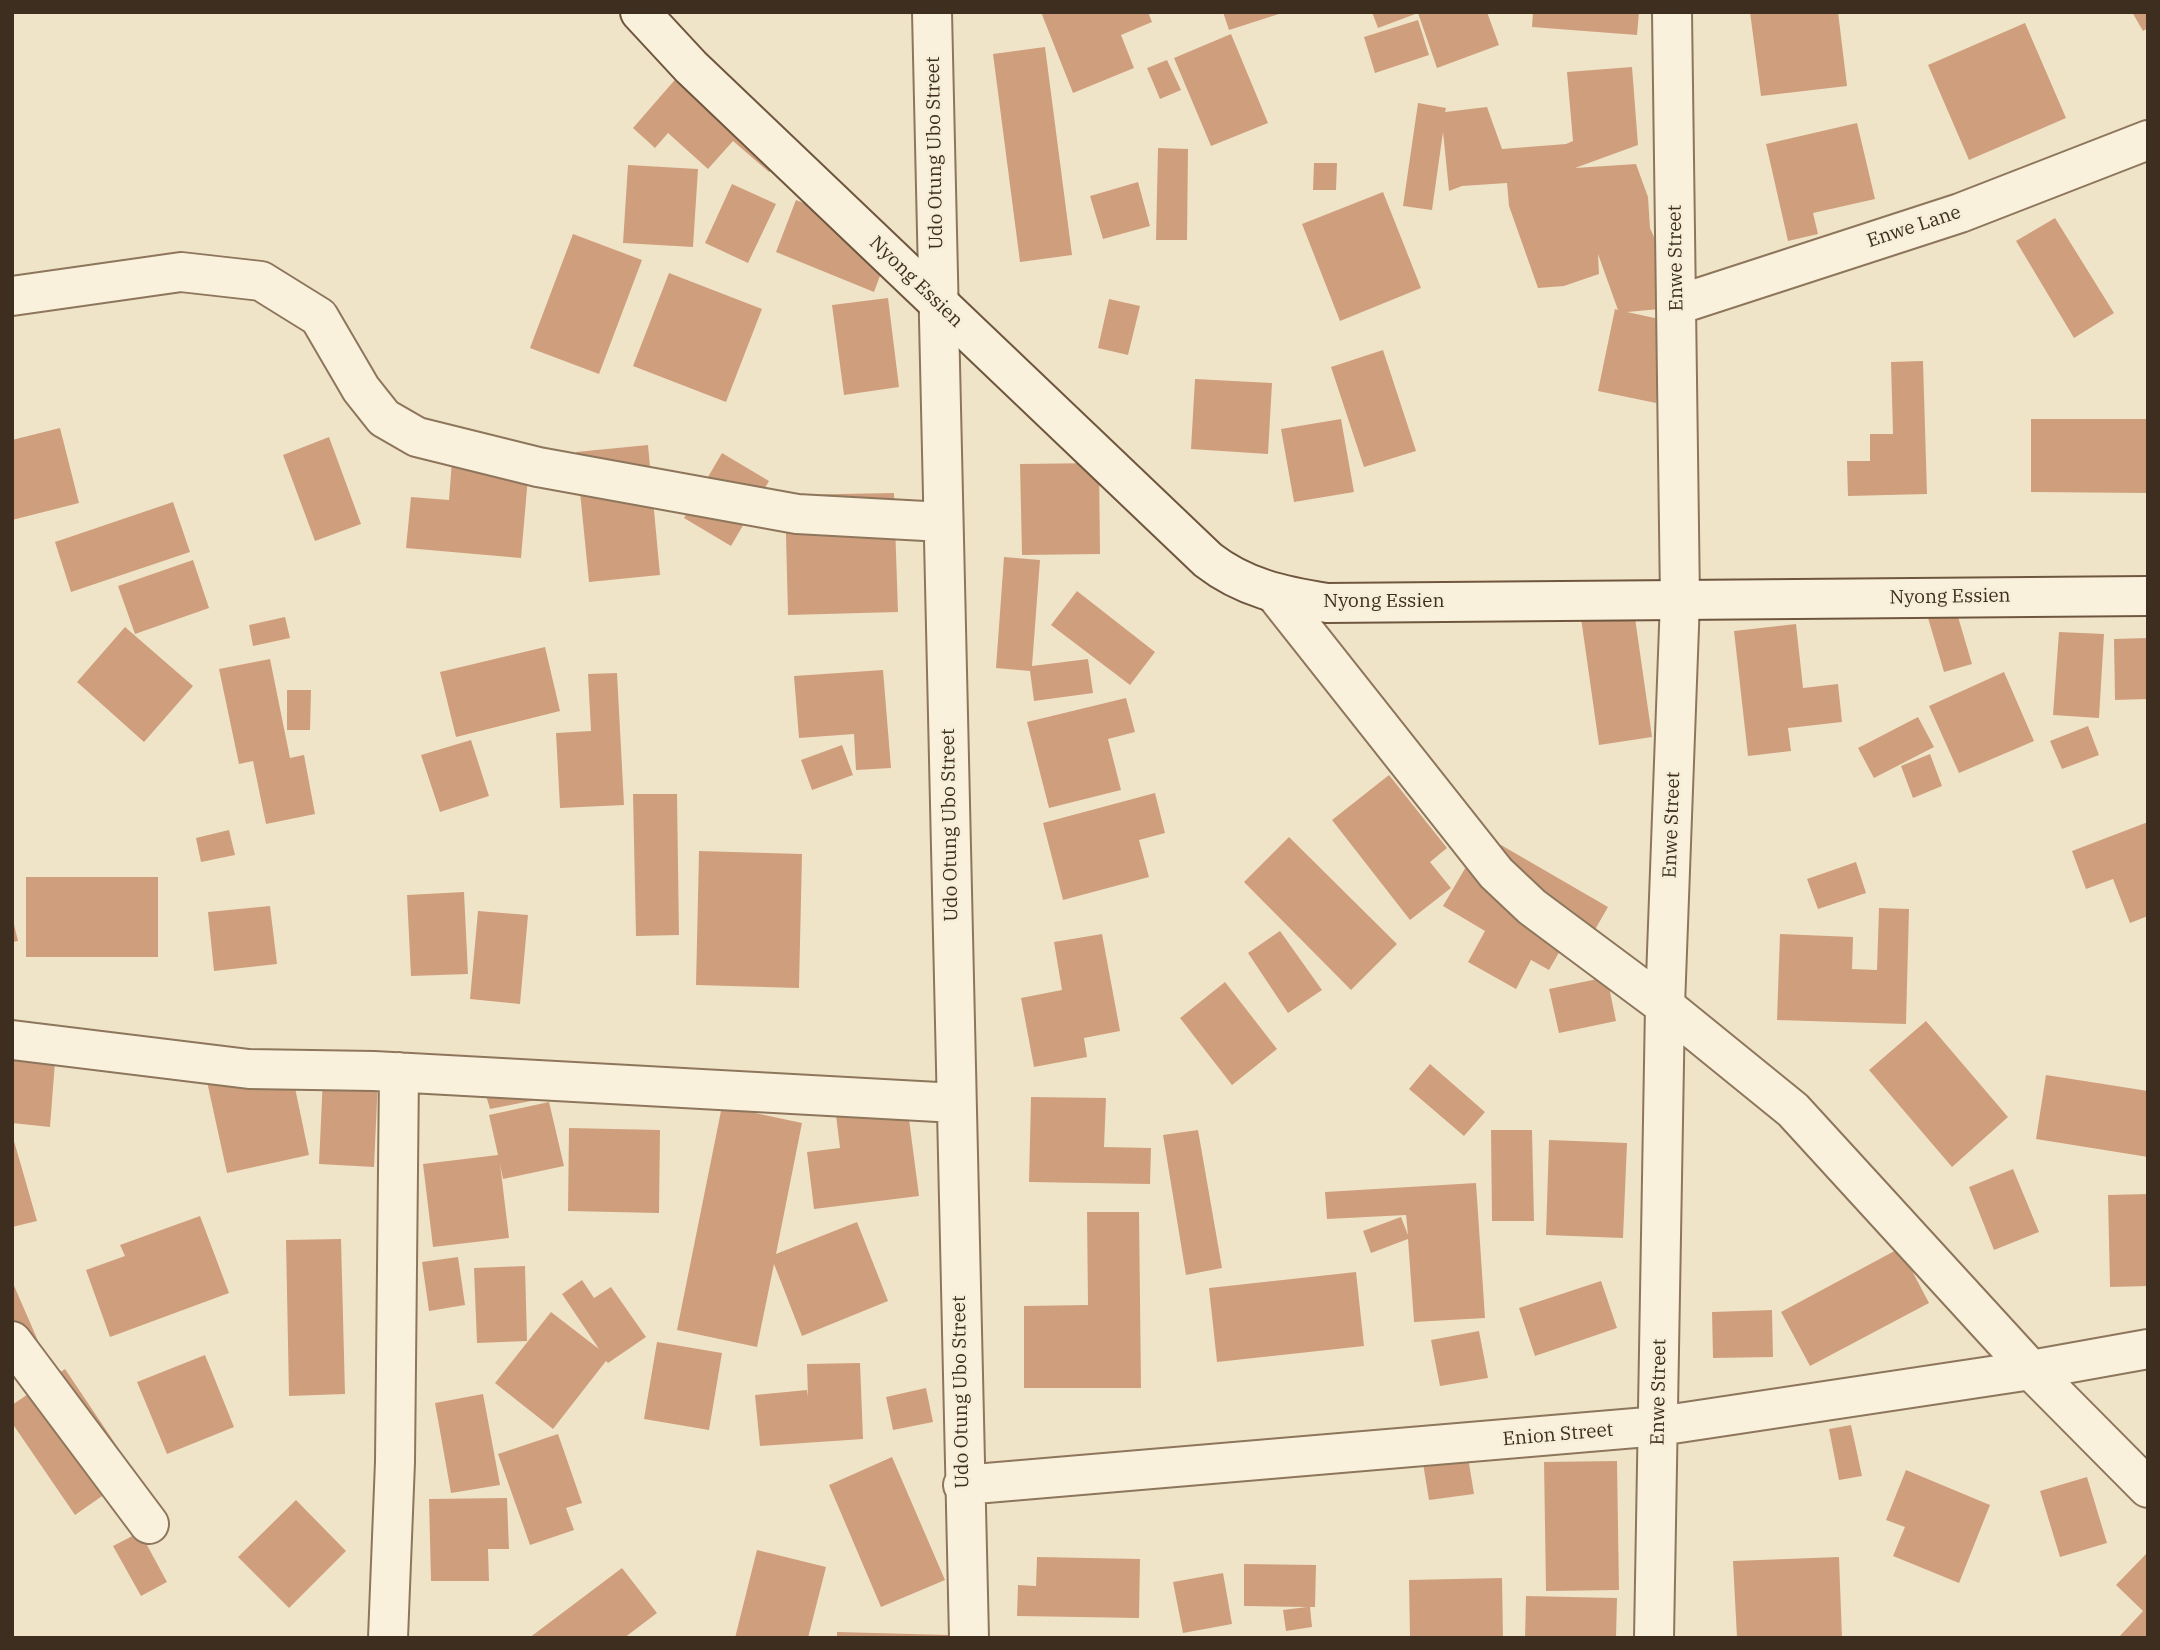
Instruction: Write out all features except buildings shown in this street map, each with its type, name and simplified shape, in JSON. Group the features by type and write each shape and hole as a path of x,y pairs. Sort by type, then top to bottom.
{"street":[{"name":"Nyong Essien","path":"640,12 691,67 1208,560 1230,577 1276,595 1327,603 2148,596"},
{"name":"Udo Otung Ubo Street","path":"932,12 963,1485 969,1638"},
{"name":"Enwe Street","path":"1654,1638 1665,1006 1681,600 1672,12"},
{"name":"Enwe Lane","path":"1677,305 1960,213 2148,140"},
{"path":"12,296 181,272 261,281 319,317 362,389 384,418 418,437 538,467 797,514 943,522"},
{"path":"1276,595 1496,873 1532,907 1665,1006 1793,1110 2031,1370 2148,1488"},
{"path":"12,1040 249,1069 399,1072 956,1104"},
{"path":"388,1638 396,1462 399,1072"},
{"path":"12,1341 149,1524"},
{"name":"Enion Street","path":"963,1485 1658,1426 2031,1370 2148,1349"}]}
